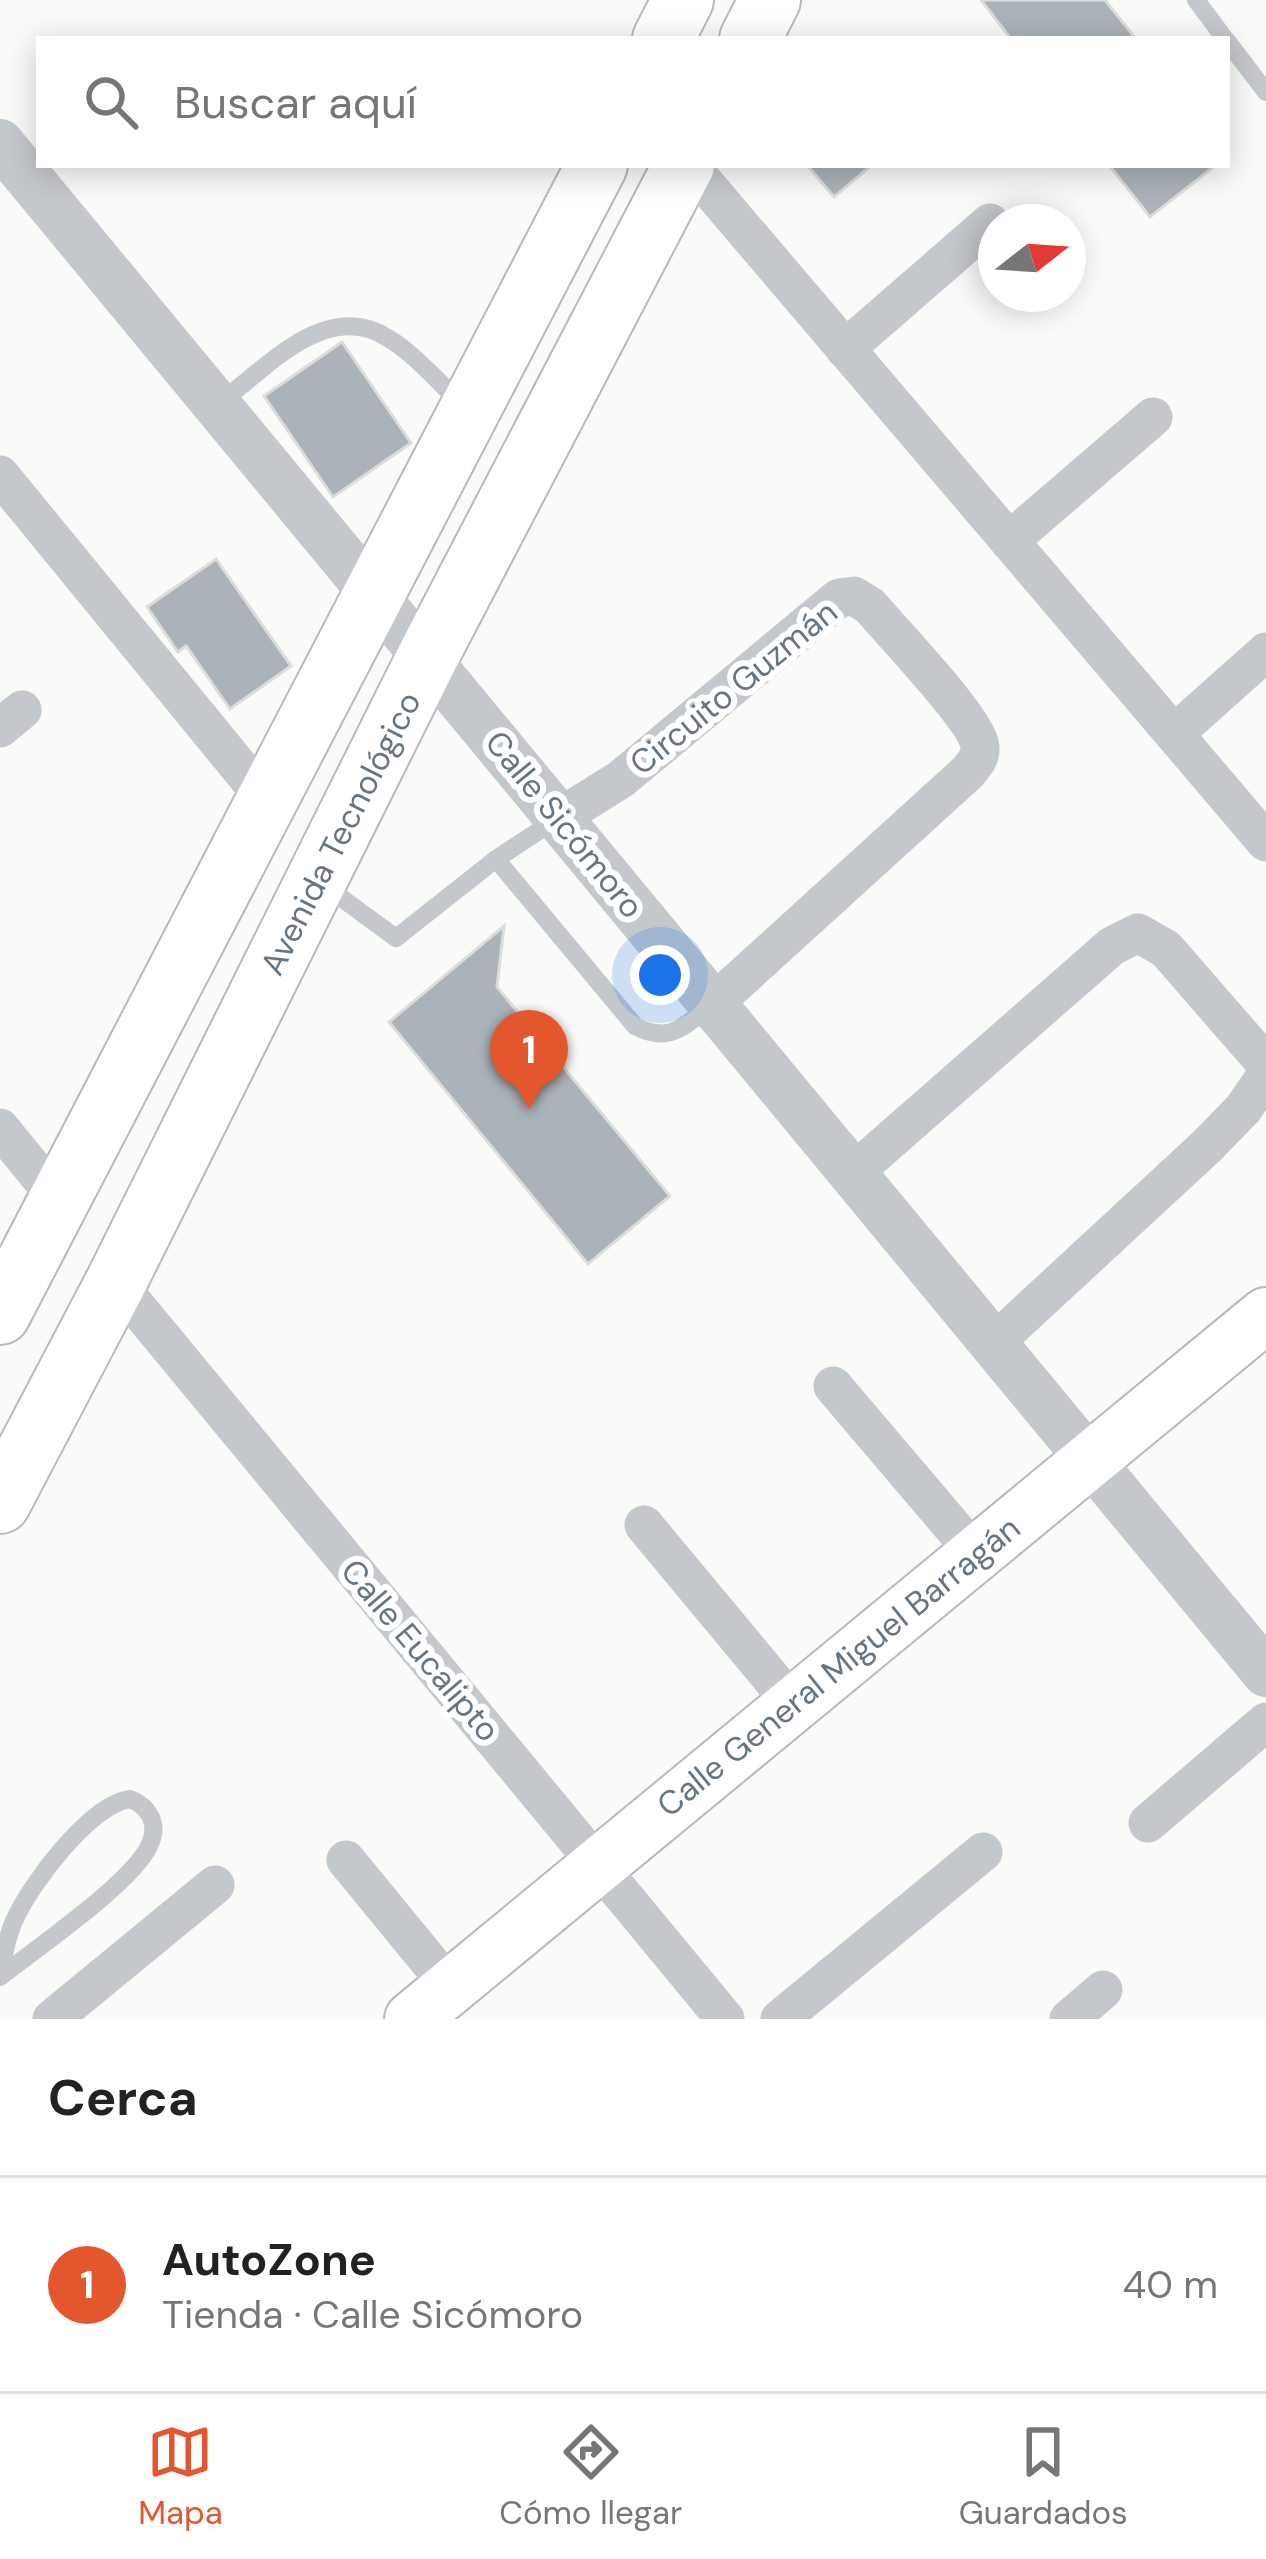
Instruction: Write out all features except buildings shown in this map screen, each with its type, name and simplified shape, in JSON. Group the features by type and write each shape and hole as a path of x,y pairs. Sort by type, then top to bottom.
{"main road":[{"path":"665,36 683,0"},
{"path":"752,36 770,0"},
{"path":"0,1314 595,168"},
{"name":"Avenida Tecnológico","path":"0,1502 116,1282 428,656 684,168"},
{"name":"Calle General Miguel Barragán","path":"432,2004 1266,1315"}],"street":[{"name":"Calle Sicómoro","path":"0,143 1266,1673"},
{"path":"689,168 1266,842"},
{"path":"845,349 978,233"},
{"path":"1010,541 1153,417"},
{"path":"0,476 266,801"},
{"name":"Circuito Guzmán","path":"557,818 621,779 838,598 854,596 870,606 964,718 980,745 980,755 968,772 714,1003"},
{"path":"1174,734 1266,652"},
{"path":"854,1172 1112,946 1138,933 1166,949 1255,1050 1266,1064 1266,1074 1243,1109 994,1343"},
{"path":"0,1128 59,1200"},
{"name":"Calle Eucalipto","path":"116,1282 725,2019"},
{"path":"833,1386 975,1553"},
{"path":"644,1525 792,1703"},
{"path":"1148,1823 1266,1722"},
{"path":"780,2019 983,1852"},
{"path":"346,1860 432,2004"},
{"path":"52,2019 215,1886"},
{"path":"1069,2019 1103,1990"}],"lane":[{"path":"1196,0 1223,36"},
{"path":"1230,45 1266,92"},
{"path":"218,404 301,341 333,325 360,324 390,338 469,411"},
{"path":"316,880 397,938 496,859 557,818"},
{"path":"496,859 634,1026 664,1035 714,1003"},
{"path":"130,1798 143,1804 154,1827 150,1846 137,1862 0,1977 5,1944 32,1889 101,1811 130,1798"}],"place":[{"name":"AutoZone","path":"529,1109"}]}
